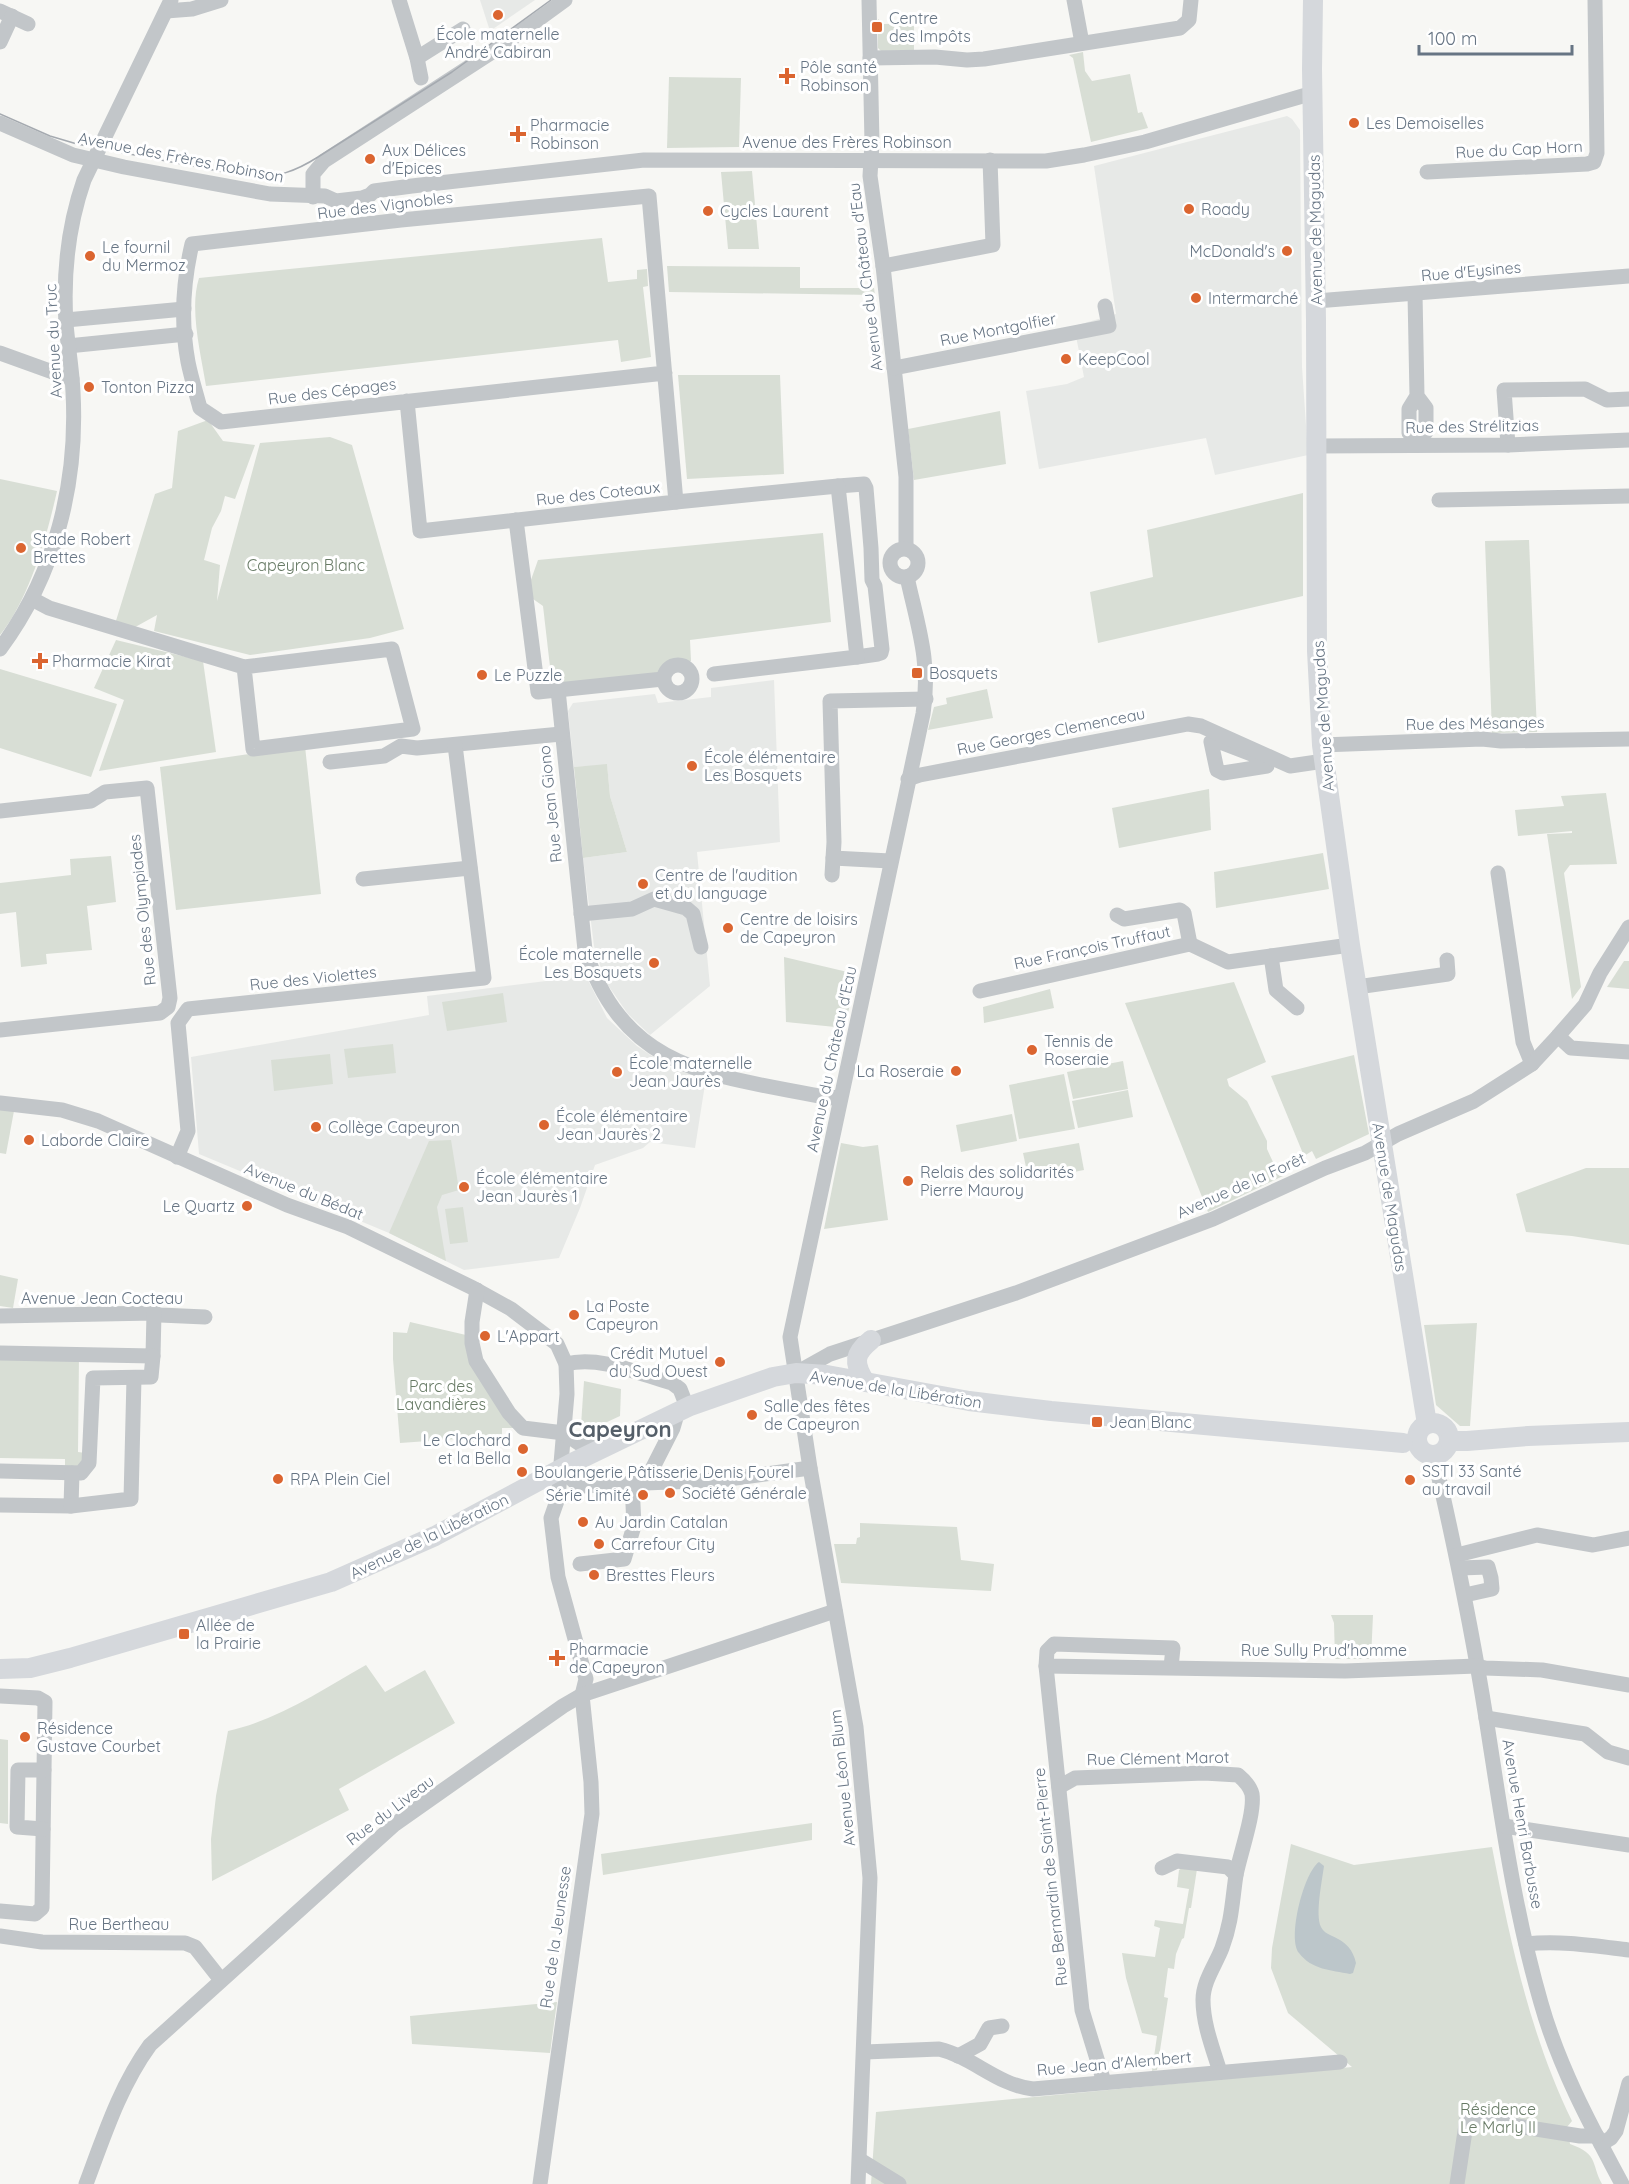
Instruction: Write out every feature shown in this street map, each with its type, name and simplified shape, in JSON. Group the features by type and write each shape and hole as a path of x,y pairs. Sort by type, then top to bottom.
{"main road":[{"name":"Avenue de Magudas","path":"1313,0 1317,651 1323,753 1350,945 1427,1424"},
{"path":"865,1382 857,1367 857,1356 862,1347 871,1340"},
{"name":"Avenue de la Libération","path":"0,1669 30,1668 70,1658 288,1597 332,1582 435,1536 561,1469 682,1409 773,1377 796,1373 827,1375 969,1401 1051,1412 1410,1443"},
{"path":"1432,1423 1443,1426 1447,1430 1450,1441 1446,1449 1434,1456 1410,1443 1427,1424 1432,1423"},
{"path":"1450,1441 1629,1432"}],"street":[{"path":"169,6 192,9 222,0"},
{"path":"399,0 421,78"},
{"path":"319,197 313,174 324,161 497,49 565,0"},
{"name":"Avenue du Château d'Eau","path":"796,1373 790,1337 926,699 927,668 907,577 915,572 919,564 914,552 906,548 906,477 883,266 870,176 869,0"},
{"path":"1074,0 1082,43"},
{"path":"870,58 984,59 1180,28 1190,20 1191,0"},
{"name":"Rue du Cap Horn","path":"1426,172 1594,162 1597,153 1595,0"},
{"name":"Avenue du Truc","path":"0,649 32,599 49,561 67,495 73,458 72,379 66,320 69,243 73,219 84,180 169,6"},
{"path":"0,42 6,14 28,24"},
{"path":"417,58 463,29"},
{"name":"Avenue des Frères Robinson","path":"0,123 66,152 124,167 270,194 319,197 334,191 369,187 374,191 645,160 1046,161 1084,155 1179,133 1313,93"},
{"path":"883,266 993,246 990,160"},
{"name":"Rue des Vignobles","path":"186,334 184,309 187,263 192,244 401,220 649,196"},
{"name":"Rue des Coteaux","path":"407,400 420,531 676,502 649,196"},
{"name":"Rue d'Eysines","path":"1316,302 1629,276"},
{"path":"1415,294 1417,396"},
{"name":"Rue Montgolfier","path":"894,368 1108,327 1105,306"},
{"path":"66,320 184,309"},
{"path":"68,346 186,334"},
{"name":"Rue des Cépages","path":"186,334 188,362 200,408 221,422 665,373"},
{"path":"0,353 72,379"},
{"path":"1508,445 1504,390 1585,389 1607,400 1629,399"},
{"name":"Rue des Strélitzias","path":"1316,446 1508,445 1629,440"},
{"path":"676,502 858,483 864,484 866,488 871,569 872,580 876,586 881,653 714,674"},
{"path":"838,486 857,657"},
{"path":"1439,500 1629,496"},
{"path":"516,520 538,692 663,679"},
{"path":"906,548 893,553 890,565 895,574 907,577"},
{"path":"848,572 890,565"},
{"path":"32,599 49,608 244,667 392,648 413,729 254,749 244,667"},
{"name":"Rue Jean Giono","path":"558,690 580,914 594,976 609,1004 630,1030 656,1050 684,1065 719,1075 829,1098 840,1097"},
{"path":"832,875 834,842 830,701 926,699"},
{"name":"Rue Georges Clemenceau","path":"908,779 1173,725 1188,724 1202,726 1290,766"},
{"path":"1202,726 1213,780 1290,766 1323,753"},
{"path":"330,762 384,756 401,746 417,748 561,734"},
{"name":"Rue des Mésanges","path":"1323,753 1482,739 1501,741 1629,738"},
{"path":"363,879 470,868 455,745"},
{"name":"Rue des Olympiades","path":"0,811 91,801 105,792 147,788 170,998 168,1007 160,1013 0,1030"},
{"path":"833,858 890,861"},
{"name":"Rue des Violettes","path":"177,1157 188,1131 178,1023 188,1009 484,978 470,868"},
{"path":"1498,873 1524,1042 1532,1064"},
{"path":"580,914 632,909 654,899 686,908 693,914 700,947"},
{"path":"1117,915 1124,919 1180,910 1184,913 1190,944"},
{"name":"Avenue de la Forêt","path":"796,1373 830,1354 1016,1293 1213,1219 1311,1174 1365,1153 1398,1134 1474,1101 1532,1064 1558,1036 1585,1005 1600,973 1629,927"},
{"name":"Rue François Truffaut","path":"980,991 1190,944 1228,962 1350,945"},
{"path":"1271,956 1276,990 1297,1008"},
{"path":"1357,987 1448,974 1447,960"},
{"path":"1558,1036 1571,1048 1629,1052"},
{"name":"Avenue du Bédat","path":"0,1103 62,1110 98,1121 287,1205 348,1227 477,1290 512,1310 557,1344 566,1364"},
{"path":"477,1290 472,1322 472,1343 476,1361 509,1413 523,1428 564,1433 583,1446 604,1447"},
{"path":"0,1471 81,1473 89,1463 93,1378 151,1377 154,1313"},
{"name":"Avenue Jean Cocteau","path":"0,1316 154,1313 205,1317"},
{"path":"0,1353 153,1356"},
{"path":"566,1364 578,1361 597,1362 672,1383 680,1389 682,1409 638,1483 634,1526 624,1559 580,1564"},
{"name":"Rue de la Jeunesse","path":"540,2184 592,1814 582,1695 586,1679 558,1577 551,1518 558,1498 561,1469 566,1364"},
{"name":"Avenue Léon Blum","path":"796,1373 810,1468 860,1756 870,1878 865,2052 858,2184"},
{"path":"0,1505 71,1506 131,1499 134,1378"},
{"name":"Avenue Henri Barbusse","path":"1434,1456 1465,1595 1504,1827 1527,1944 1547,2021 1569,2078 1622,2184"},
{"path":"561,1469 577,1484 583,1486 721,1480 810,1468"},
{"path":"71,1506 72,1473"},
{"path":"1458,1562 1537,1535 1593,1545 1624,1538 1629,1539"},
{"path":"1458,1562 1488,1567 1491,1578 1492,1589 1465,1595"},
{"name":"Rue du Liveau","path":"86,2184 114,2112 138,2061 163,2031 327,1888 345,1867 395,1824 582,1695 835,1611"},
{"path":"1046,1666 1047,1651 1054,1644 1173,1647 1171,1667"},
{"name":"Rue Sully Prud'homme","path":"1046,1666 1346,1671 1477,1666 1542,1670 1629,1685"},
{"name":"Rue Bernardin de Saint-Pierre","path":"1046,1666 1083,2010 1104,2082"},
{"path":"0,1696 38,1698 45,1702 42,1908 35,1914 0,1911"},
{"path":"1486,1718 1585,1734 1608,1752 1629,1758"},
{"path":"43,1829 17,1827 18,1770 44,1770"},
{"name":"Rue Clément Marot","path":"1059,1787 1075,1778 1204,1773 1238,1775 1247,1783 1252,1793 1251,1809 1236,1875 1233,1913 1203,1998 1205,2018 1220,2072"},
{"path":"1504,1827 1629,1845"},
{"path":"1162,1868 1177,1861 1228,1868 1236,1875"},
{"name":"Rue Bertheau","path":"0,1936 42,1942 185,1943 195,1947 221,1980"},
{"path":"1527,1944 1579,1945 1629,1950"},
{"path":"958,2056 980,2044 989,2028 1002,2026"},
{"name":"Rue Jean d'Alembert","path":"865,2052 927,2048 951,2051 1006,2083 1033,2089 1340,2062"},
{"path":"1458,2184 1467,2118 1599,2140 1611,2138 1616,2131 1629,2083"},
{"path":"860,2160 899,2184"}],"shaded area":[{"name":"École maternelle André Cabiran","path":"480,0 535,0 490,31"},
{"path":"1287,116 1300,130 1302,367 1308,455 1215,475 1206,438 1039,469 1026,391 1067,384 1084,377 1074,326 1116,314 1094,166"},
{"name":"École élémentaire Les Bosquets","path":"774,680 780,842 697,852 710,986 650,1035 628,1014 605,981 594,946 583,858 627,852 610,796 607,765 574,767 568,711 573,703 655,694 658,703 711,697 711,688"},
{"path":"586,976 607,1018 637,1046 667,1066 706,1078 695,1148 650,1142 643,1148 595,1165 559,1258 464,1270 389,1233 199,1154 191,1057 429,1015 427,996"},
{"path":"1319,1862 1324,1866 1319,1922 1324,1931 1349,1947 1356,1963 1353,1973 1350,1974 1310,1963 1299,1953 1296,1945 1296,1920 1303,1891 1313,1868"}],"green space":[{"path":"878,19 884,24 914,23 914,50 881,51 878,48"},
{"path":"1083,52 1085,71 1092,81 1130,74 1138,113 1142,112 1148,128 1091,142 1073,58 1069,55"},
{"path":"669,77 741,78 739,147 667,148"},
{"path":"752,171 759,249 728,249 721,172"},
{"path":"602,238 608,282 637,279 637,270 647,269 648,286 643,287 651,357 621,362 618,340 206,386 195,303 199,278"},
{"path":"667,266 800,267 800,288 874,288 875,295 669,292"},
{"path":"678,375 780,375 784,474 687,479"},
{"path":"1000,411 1006,464 914,480 908,429"},
{"name":"Capeyron Blanc","path":"208,420 223,441 255,445 235,499 225,496 221,511 212,528 204,560 220,565 217,601 260,443 330,437 352,445 404,629 370,638 250,655 154,631 157,615 128,631 115,624 155,494 172,488 178,431"},
{"name":"Stade Robert Brettes","path":"0,479 57,491 36,566 20,604 0,635"},
{"path":"1303,493 1303,596 1098,643 1090,592 1153,577 1147,530"},
{"path":"823,533 831,622 690,640 691,661 667,665 654,674 552,684 543,606 526,594 538,560"},
{"path":"1529,540 1537,732 1492,733 1485,541"},
{"path":"116,640 203,661 216,752 99,771 124,700 94,688"},
{"path":"0,669 117,704 91,777 0,748"},
{"path":"987,689 993,718 928,730 934,707 947,704 946,698"},
{"path":"305,746 321,894 176,910 160,767"},
{"path":"607,764 610,796 627,852 583,858 574,767"},
{"path":"1209,789 1211,830 1119,848 1112,808"},
{"path":"1606,793 1617,864 1570,865 1564,873 1581,987 1572,999 1547,834 1572,833 1572,831 1518,836 1515,810 1564,806 1561,796"},
{"path":"1323,853 1329,889 1216,908 1214,872"},
{"path":"111,856 116,902 87,906 92,950 46,954 47,964 21,967 16,912 0,914 0,883 71,875 70,859"},
{"path":"784,957 856,974 845,1028 786,1022"},
{"path":"1624,961 1629,961 1629,989 1607,987"},
{"path":"1234,982 1266,1062 1227,1079 1229,1086 1247,1101 1267,1141 1267,1149 1278,1173 1285,1175 1208,1212 1125,1003"},
{"path":"1050,989 1054,1008 984,1023 983,1007"},
{"path":"503,993 507,1022 447,1031 442,1002"},
{"path":"393,1044 396,1073 348,1078 344,1049"},
{"path":"330,1054 333,1084 274,1091 271,1060"},
{"path":"1354,1055 1369,1134 1316,1159 1312,1151 1304,1156 1271,1076"},
{"path":"1123,1061 1128,1089 1073,1099 1067,1072"},
{"path":"1064,1074 1075,1129 1019,1139 1009,1085"},
{"path":"1128,1090 1133,1117 1078,1128 1072,1101"},
{"path":"0,1109 14,1111 6,1154 0,1153"},
{"path":"1012,1114 1017,1141 961,1152 956,1125"},
{"path":"451,1140 459,1190 442,1195 437,1207 446,1261 389,1233 429,1141"},
{"path":"841,1143 863,1147 878,1145 888,1220 824,1229"},
{"path":"1079,1143 1084,1170 1029,1181 1023,1153"},
{"path":"1586,1168 1629,1168 1629,1245 1526,1232 1516,1194"},
{"path":"463,1207 468,1242 450,1244 445,1209"},
{"path":"0,1275 18,1279 13,1308 0,1306"},
{"name":"Parc des Lavandières","path":"410,1322 466,1335 466,1351 471,1353 515,1428 502,1428 502,1441 471,1443 470,1438 400,1443 393,1332 407,1333"},
{"path":"1477,1323 1470,1426 1460,1426 1436,1405 1424,1325"},
{"path":"0,1354 79,1355 78,1452 86,1453 86,1460 76,1467 65,1467 65,1459 0,1458"},
{"path":"584,1381 621,1389 620,1416 592,1429 581,1425"},
{"path":"860,1523 957,1527 961,1560 994,1564 991,1591 841,1583 834,1544 856,1544 857,1538 860,1537"},
{"path":"1331,1615 1373,1615 1371,1659 1335,1659 1334,1623"},
{"path":"366,1665 385,1692 425,1670 455,1723 339,1789 349,1810 212,1881 211,1839 228,1731 282,1712"},
{"path":"0,1739 8,1740 8,1824 0,1823"},
{"path":"812,1823 812,1840 603,1875 601,1854"},
{"name":"Résidence Le Marly II","path":"1291,1844 1354,1865 1492,1847 1523,1987 1544,2055 1572,2121 1567,2127 1570,2144 1590,2156 1602,2184 871,2184 876,2112 1352,2067 1288,2013 1271,1968 1272,1948"},
{"path":"1183,1867 1197,1869 1184,1938 1176,1954 1174,1969 1168,1968 1164,1997 1168,1998 1157,2070 1152,2071 1157,2036 1142,2033 1126,1978 1122,1953 1155,1957 1160,1928 1154,1926 1155,1920 1183,1924 1189,1889 1177,1887 1179,1870"},
{"path":"557,2002 550,2053 412,2044 410,2016"}],"tram line":[{"path":"0,114 50,136 77,144 250,177 278,175 310,162 452,72 551,0"}],"place":[{"name":"École maternelle André Cabiran","path":"498,15"},
{"name":"Centre des Impôts","path":"877,27"},
{"name":"Pôle santé Robinson","path":"787,76"},
{"name":"Les Demoiselles","path":"1354,123"},
{"name":"Pharmacie Robinson","path":"518,134"},
{"name":"Aux Délices d'Epices","path":"370,159"},
{"name":"Roady","path":"1189,209"},
{"name":"Cycles Laurent","path":"708,211"},
{"name":"McDonald's","path":"1287,251"},
{"name":"Le fournil du Mermoz","path":"90,256"},
{"name":"Intermarché","path":"1196,298"},
{"name":"KeepCool","path":"1066,359"},
{"name":"Tonton Pizza","path":"89,387"},
{"name":"Stade Robert Brettes","path":"21,548"},
{"name":"Pharmacie Kirat","path":"40,661"},
{"name":"Bosquets","path":"917,673"},
{"name":"Le Puzzle","path":"482,675"},
{"name":"École élémentaire Les Bosquets","path":"692,766"},
{"name":"Centre de l'audition et du language","path":"643,884"},
{"name":"Centre de loisirs de Capeyron","path":"728,928"},
{"name":"École maternelle Les Bosquets","path":"654,963"},
{"name":"Tennis de Roseraie","path":"1032,1050"},
{"name":"La Roseraie","path":"956,1071"},
{"name":"École maternelle Jean Jaurès","path":"617,1072"},
{"name":"École élémentaire Jean Jaurès 2","path":"544,1125"},
{"name":"Collège Capeyron","path":"316,1127"},
{"name":"Laborde Claire","path":"29,1140"},
{"name":"Relais des solidarités Pierre Mauroy","path":"908,1181"},
{"name":"École élémentaire Jean Jaurès 1","path":"464,1187"},
{"name":"Le Quartz","path":"247,1206"},
{"name":"La Poste Capeyron","path":"574,1315"},
{"name":"L'Appart","path":"485,1336"},
{"name":"Crédit Mutuel du Sud Ouest","path":"720,1362"},
{"name":"Salle des fêtes de Capeyron","path":"752,1415"},
{"name":"Jean Blanc","path":"1097,1422"},
{"name":"Le Clochard et la Bella","path":"523,1449"},
{"name":"Boulangerie Pâtisserie Denis Fourel","path":"522,1472"},
{"name":"RPA Plein Ciel","path":"278,1479"},
{"name":"SSTI 33 Santé au travail","path":"1410,1480"},
{"name":"Société Générale","path":"670,1493"},
{"name":"Série Limité","path":"643,1495"},
{"name":"Au Jardin Catalan","path":"583,1522"},
{"name":"Carrefour City","path":"599,1544"},
{"name":"Bresttes Fleurs","path":"594,1575"},
{"name":"Allée de la Prairie","path":"184,1634"},
{"name":"Pharmacie de Capeyron","path":"557,1658"},
{"name":"Résidence Gustave Courbet","path":"25,1737"}],"district":[{"name":"Capeyron","path":"620,1429"}]}
